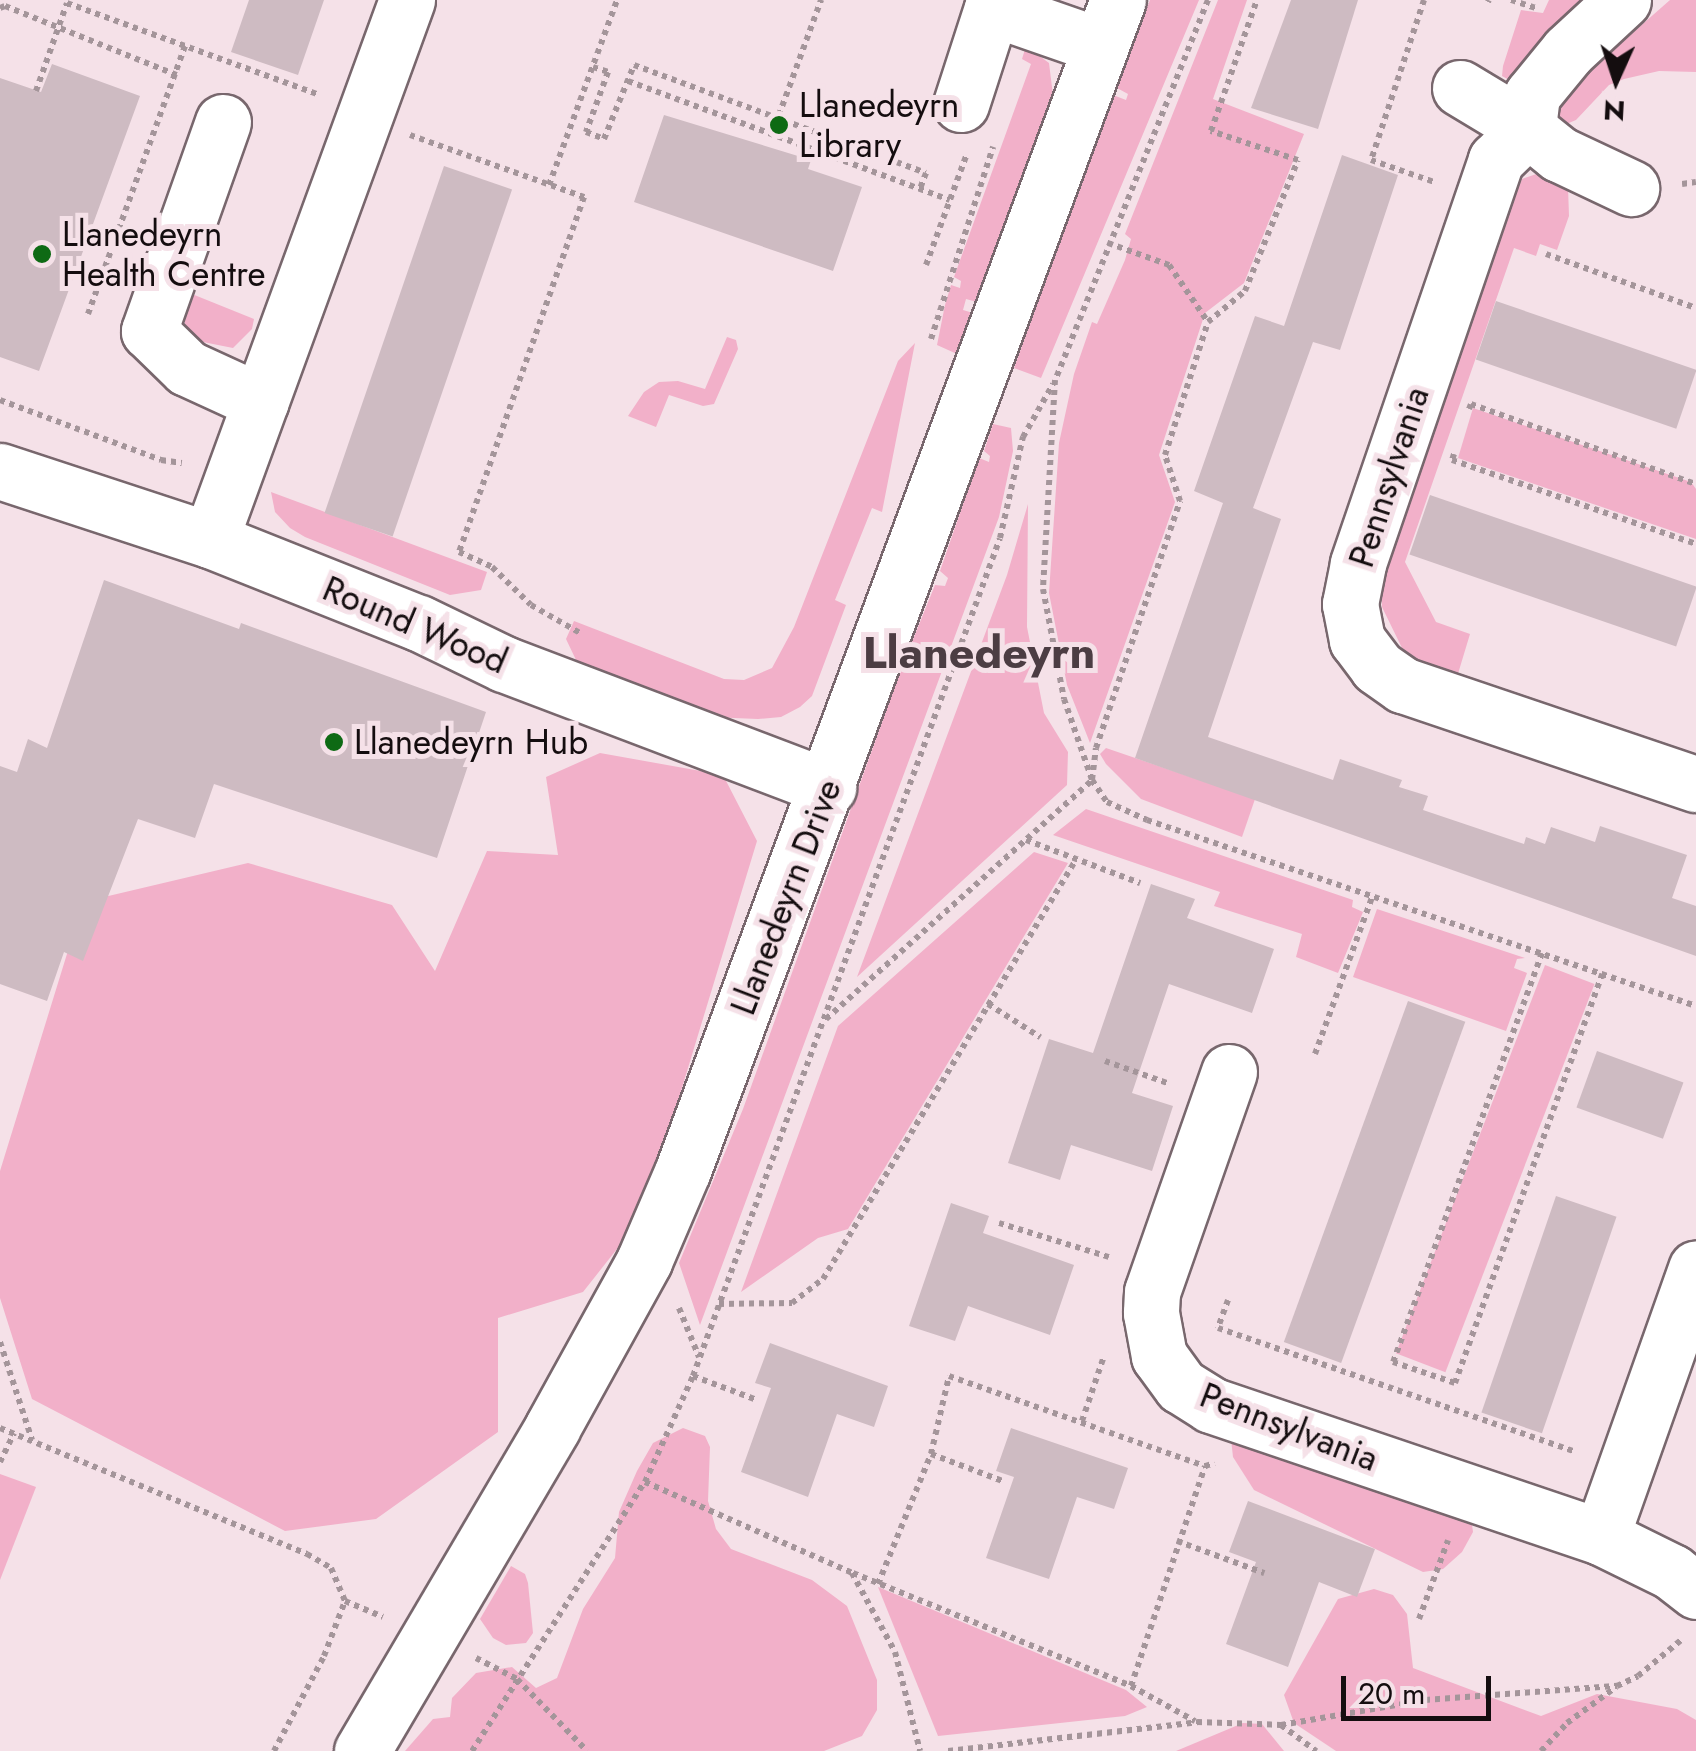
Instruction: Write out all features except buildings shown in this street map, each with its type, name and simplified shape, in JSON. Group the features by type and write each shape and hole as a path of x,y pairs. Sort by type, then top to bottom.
{"street":[{"path":"210,540 407,0"},
{"name":"Pennsylvania","path":"1624,0 1568,52 1532,95 1528,129 1496,160 1358,564 1350,604 1357,640 1378,666 1402,686 1696,784"},
{"path":"965,127 992,8 1109,23"},
{"name":"Llanedeyrn Drive","path":"362,1751 552,1428 644,1261 683,1170 828,786 1109,23"},
{"path":"1460,88 1528,129 1559,154 1631,188"},
{"path":"223,122 149,332 187,368 261,402"},
{"name":"Round Wood","path":"0,470 210,540 419,623 509,666 828,786"},
{"name":"Pennsylvania","path":"1224,1086 1152,1292 1151,1313 1159,1356 1181,1386 1211,1405 1601,1536 1672,1572 1696,1592"},
{"path":"1601,1536 1692,1288"}],"path":[{"path":"548,185 616,0"},
{"path":"772,134 821,0"},
{"path":"472,1751 646,1482 693,1376 1000,538 1023,436 1055,380 1208,0"},
{"path":"826,1019 1092,780 1096,748 1180,501 1166,455 1208,322 1245,291 1298,160 1211,131 1257,0"},
{"path":"1424,0 1371,160 1483,199"},
{"path":"1511,0 1541,9 1544,0"},
{"path":"36,91 68,3 185,46 360,128 385,158 394,130 584,197 459,552 492,568 531,604"},
{"path":"0,8 177,74"},
{"path":"88,314 185,46"},
{"path":"593,67 608,72 586,132 604,139 634,65 926,173 920,189"},
{"path":"628,81 950,200"},
{"path":"926,265 950,200 965,127"},
{"path":"1107,243 1168,265 1208,322"},
{"path":"1546,254 1696,308"},
{"path":"1055,380 1043,589 1064,700 1092,780 1106,802 1147,820 1696,1006"},
{"path":"0,400 161,460 236,470"},
{"path":"1464,422 1470,404 1696,484"},
{"path":"1458,441 1452,460 1696,544"},
{"path":"1026,840 1140,883"},
{"path":"720,1304 792,1303 824,1279 1076,860"},
{"path":"1316,1054 1372,897"},
{"path":"1542,952 1393,1362 1455,1384 1602,974"},
{"path":"988,1004 1040,1038"},
{"path":"1105,1061 1224,1086"},
{"path":"1000,1224 1116,1260"},
{"path":"1228,1300 1218,1328 1581,1454 1623,1482"},
{"path":"0,1342 33,1441"},
{"path":"1082,1421 1106,1352"},
{"path":"693,1376 756,1400"},
{"path":"878,1584 930,1454 949,1376 1205,1466 1222,1461"},
{"path":"0,1428 307,1554 331,1568 345,1601 324,1656 274,1751"},
{"path":"0,1462 14,1433"},
{"path":"930,1454 1005,1482"},
{"path":"1131,1686 1205,1466"},
{"path":"646,1482 878,1584 1131,1686 1196,1722"},
{"path":"1419,1619 1466,1492"},
{"path":"1177,1541 1264,1573"},
{"path":"852,1572 894,1652 920,1751"},
{"path":"345,1601 394,1621"},
{"path":"1541,1751 1567,1723 1616,1686 1638,1676 1696,1626"},
{"path":"461,1651 517,1679 587,1751"},
{"path":"948,1751 1196,1722 1281,1725 1425,1700 1616,1686"},
{"path":"1281,1725 1316,1751"}],"shaded area":[{"path":"1150,0 1199,0 1041,378 1014,368 1113,95 1126,100 1128,94 1117,88"},
{"path":"1218,0 1247,0 1213,99 1304,134 1244,283 1205,313 1159,455 1175,502 1090,743 1067,685 1049,593 1059,443 1074,374 1092,322 1097,324 1125,260 1131,239 1125,234"},
{"path":"1549,0 1599,0 1511,81 1502,76 1503,66 1521,10 1543,13"},
{"path":"1670,0 1696,0 1696,72 1659,71 1609,85 1576,120 1564,125 1558,119 1560,109 1587,73"},
{"path":"1026,46 1049,63 1053,95 977,302 966,299 963,310 973,313 957,354 937,345 945,305 951,285 960,288 961,281 954,277 1031,64 1022,59"},
{"path":"1545,171 1568,187 1569,216 1557,250 1540,244 1536,256 1514,248 1405,562 1436,622 1470,634 1457,677 1414,659 1402,648 1382,607 1381,579 1511,204 1522,179"},
{"path":"187,292 254,319 252,329 233,348 198,341 185,325 180,305"},
{"path":"727,337 736,340 738,349 714,404 703,406 669,395 656,427 628,416 644,392 659,382 678,381 705,389"},
{"path":"915,343 882,512 872,508 835,600 846,605 812,696 781,717 686,716 591,675 576,660 566,639 574,621 724,679 744,680 772,668 794,627 898,361"},
{"path":"1473,408 1691,482 1696,489 1696,539 1458,458"},
{"path":"993,424 1011,428 1013,451 999,517 700,1325 679,1263 743,1109 903,664 935,585 945,586 948,578 940,571 979,458 989,462 990,456 984,451"},
{"path":"271,492 487,572 481,590 450,595 305,537 275,512"},
{"path":"1028,504 1027,627 1044,713 1068,752 1067,785 857,977 1007,575"},
{"path":"1106,748 1255,799 1242,837 1141,799 1106,764 1100,754"},
{"path":"600,753 723,775 757,841 643,1216 583,1292 498,1318 498,1432 376,1519 285,1531 32,1399 0,1298 0,1171 83,902 248,863 392,905 435,971 487,851 558,855 546,777"},
{"path":"1086,809 1353,900 1352,907 1363,912 1338,973 1296,957 1302,934 1214,906 1220,892 1053,835"},
{"path":"1034,852 1068,863 848,1229 818,1238 741,1292 838,1026"},
{"path":"1377,909 1525,958 1517,959 1514,968 1527,973 1506,1031 1353,977"},
{"path":"1545,965 1594,984 1445,1372 1396,1353"},
{"path":"683,1428 705,1436 710,1447 708,1501 716,1529 731,1549 812,1580 847,1606 877,1680 877,1710 862,1736 824,1751 405,1751 433,1719 450,1717 452,1698 476,1673 512,1667 536,1688 557,1678 583,1609 615,1558 619,1512 637,1471 653,1443"},
{"path":"1231,1439 1470,1510 1473,1532 1462,1552 1443,1569 1423,1572 1254,1490 1233,1457"},
{"path":"0,1474 36,1487 0,1580"},
{"path":"511,1566 525,1574 528,1583 533,1633 526,1643 506,1645 493,1638 480,1619"},
{"path":"878,1587 1126,1690 1147,1707 1125,1716 938,1736"},
{"path":"1374,1589 1393,1595 1407,1614 1413,1668 1541,1716 1597,1694 1677,1709 1696,1720 1696,1751 1336,1751 1294,1723 1284,1695 1338,1599"},
{"path":"1243,1723 1262,1724 1284,1751 1176,1751"}],"place":[{"name":"Llanedeyrn Library","path":"779,125"},
{"name":"Llanedeyrn Health Centre","path":"42,254"},
{"name":"Llanedeyrn Hub","path":"334,742"}],"district":[{"name":"Llanedeyrn","path":"979,653"}]}
